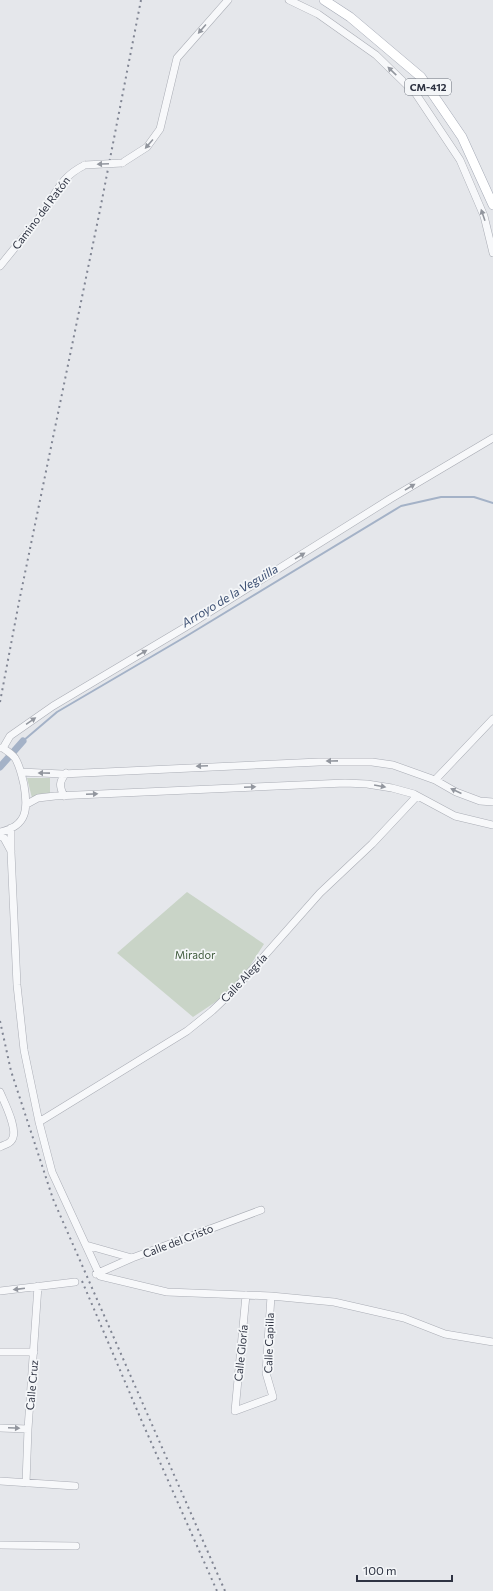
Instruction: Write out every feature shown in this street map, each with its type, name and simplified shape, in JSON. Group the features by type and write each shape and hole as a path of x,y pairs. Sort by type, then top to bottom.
{"main road":[{"name":"CM-412","path":"324,0 350,17 421,77 462,137 493,205"}],"street":[{"name":"Camino del Ratón","path":"0,266 40,217 61,183 74,170 85,165 122,163 147,147 160,129 177,58 228,0"},
{"path":"289,0 318,14 376,55 416,94 460,160 484,216 493,253"},
{"path":"0,832 20,823 27,804 21,772 15,758 2,748 10,736 53,706 184,628 390,499 493,438"},
{"path":"435,780 493,719"},
{"path":"21,772 66,773 350,761 393,765 435,780 456,792 474,799 493,802"},
{"path":"64,796 60,786 60,779 66,773"},
{"path":"27,804 38,798 64,796 345,783 367,784 392,788 418,796 455,816 493,825"},
{"name":"Calle Alegría","path":"39,1122 187,1031 212,1011 235,989 320,893 372,844 418,796"},
{"path":"11,828 17,985 24,1050 39,1122 52,1172 86,1245 97,1274 167,1292 271,1296 334,1302 404,1318 445,1334 493,1342"},
{"path":"0,836 4,838 11,852"},
{"path":"0,1092 13,1124 14,1135 12,1141 0,1147"},
{"name":"Calle del Cristo","path":"97,1274 132,1258 261,1210"},
{"path":"86,1245 132,1258"},
{"path":"0,1291 75,1282"},
{"name":"Calle Cruz","path":"26,1483 28,1429 38,1286"},
{"name":"Calle Gloría","path":"235,1411 246,1295"},
{"name":"Calle Capilla","path":"235,1411 273,1397 266,1373 271,1296"},
{"path":"0,1352 34,1352"},
{"path":"0,1428 28,1429"},
{"path":"0,1481 75,1486"},
{"path":"0,1545 76,1546"}],"green space":[{"path":"27,778 50,778 50,793 41,794 32,798"},
{"name":"Mirador","path":"187,892 264,944 235,989 193,1017 117,953"}],"waterway":[{"name":"Arroyo de la Veguilla","path":"23,741 57,712 185,637 401,506 441,497 474,497 493,503"},
{"name":"Arroyo de la Veguilla","path":"0,767 23,741"}],"railway":[{"path":"0,702 141,0"},
{"path":"0,1021 11,1071 53,1199 225,1591"},
{"path":"82,1281 217,1591"}]}
